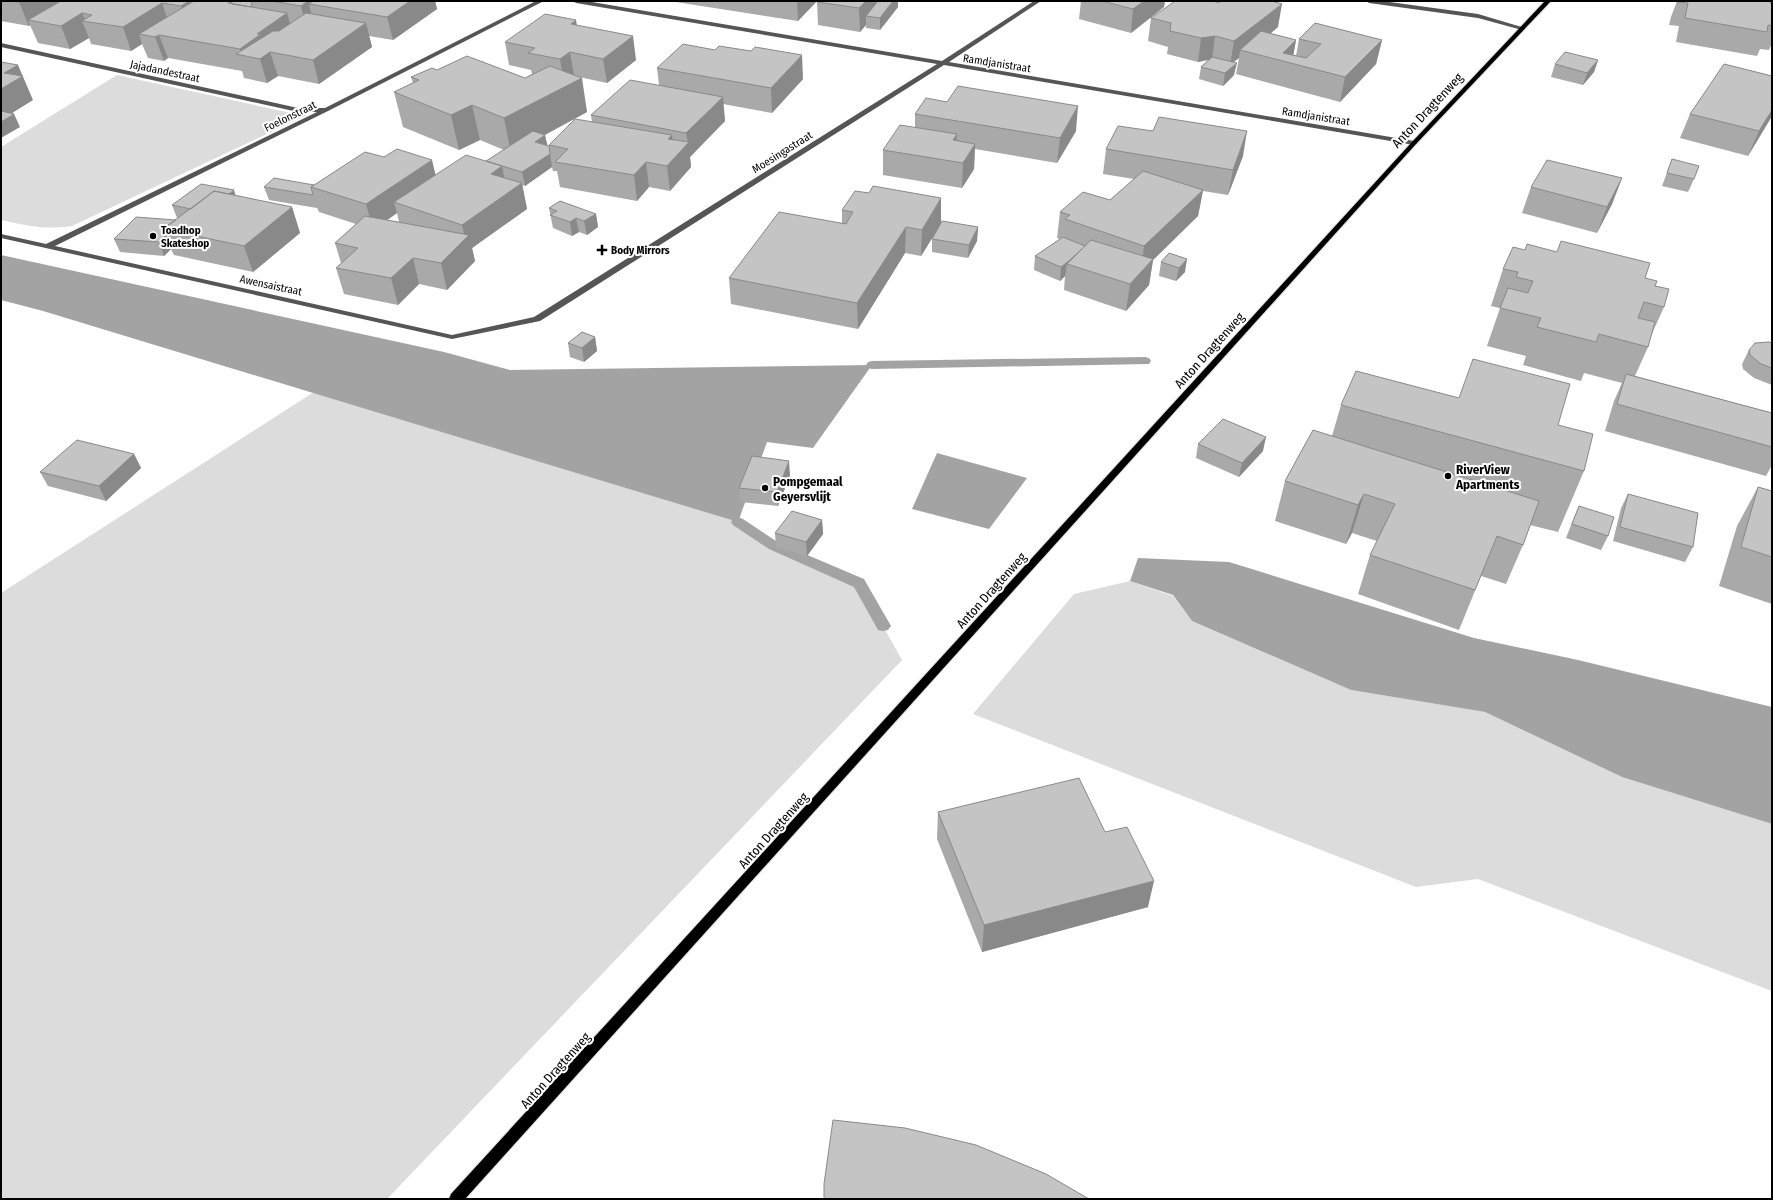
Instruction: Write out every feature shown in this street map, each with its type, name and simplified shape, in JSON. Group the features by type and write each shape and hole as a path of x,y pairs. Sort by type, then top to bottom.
{"main road":[{"name":"Anton Dragtenweg","path":"456,1199 1414,143 1548,1"}],"street":[{"name":"Foelonstraat","path":"46,247 326,110 541,1"},
{"name":"Ramdjanistraat","path":"576,1 1414,143"},
{"name":"Moesingastraat","path":"537,319 942,64 1038,1"},
{"path":"1369,1 1478,16 1522,28"},
{"name":"Jajadandestraat","path":"1,46 298,110 326,110"},
{"name":"Awensaistraat","path":"1,236 452,337 537,319"}],"shaded area":[{"path":"117,75 291,113 307,115 72,226 28,226 1,220 1,147"},
{"path":"1,255 444,352 510,370 872,365 813,448 767,442 738,522 43,311 1,300"},
{"path":"314,392 738,522 774,546 859,583 902,660 387,1199 1,1199 1,593"},
{"path":"937,453 1027,478 989,529 912,509"},
{"path":"1138,558 1229,562 1474,638 1578,660 1772,707 1772,824 1622,777 1485,712 1351,690 1192,621 1173,595 1130,581"},
{"path":"1130,581 1173,596 1192,621 1351,690 1485,712 1622,777 1772,824 1772,991 1478,879 1416,887 973,714 1074,594"}],"building":[{"path":"61,1 189,1 181,6 162,3 123,27 82,21 92,15 82,13 61,26 28,20"},
{"path":"194,1 231,1 228,3 287,13 257,34 261,34 240,49 159,35 155,37 139,34"},
{"path":"231,1 251,1 252,6 232,4"},
{"path":"272,1 308,1 301,6"},
{"path":"313,1 410,1 387,17 309,4"},
{"path":"866,1 859,8 817,2"},
{"path":"878,1 893,1 880,18 866,16"},
{"path":"1102,1 1144,1 1133,9"},
{"path":"1175,1 1213,1 1219,3 1221,1 1271,1 1282,4 1234,41 1215,36 1201,38 1170,31 1171,23 1151,18"},
{"path":"1678,1 1770,1 1772,4 1772,26 1768,25 1767,32 1685,18 1688,3"},
{"path":"306,13 366,23 313,60 270,52 260,59 236,54 273,31 279,31"},
{"path":"545,14 576,20 571,24 633,36 603,59 570,52 560,59 528,53 535,48 505,42"},
{"path":"1315,23 1382,40 1345,77 1240,50 1261,31 1296,40 1283,53 1306,58 1321,44 1299,39"},
{"path":"683,44 715,50 719,46 751,51 755,47 802,55 771,88 657,68"},
{"path":"1565,52 1598,60 1587,73 1555,64"},
{"path":"467,56 525,78 550,66 582,78 504,118 472,105 451,115 394,92 419,80 411,77 432,68 437,70"},
{"path":"1212,57 1237,63 1225,73 1201,67"},
{"path":"1,62 18,65 4,73 23,76 1,89"},
{"path":"1724,64 1772,76 1772,110 1759,131 1690,114"},
{"path":"630,80 723,97 686,133 591,115"},
{"path":"958,86 1078,106 1060,138 915,114 926,98 947,102"},
{"path":"1,111 14,114 1,122"},
{"path":"1159,117 1247,131 1233,170 1106,149 1118,126 1153,131"},
{"path":"575,119 672,135 668,139 689,142 667,166 646,162 634,175 555,162 568,149 549,145"},
{"path":"900,125 957,134 953,140 975,144 963,163 883,150"},
{"path":"533,131 545,135 535,142 549,146 550,154 522,172 486,161"},
{"path":"397,149 432,160 366,204 311,187 365,152 384,157"},
{"path":"466,155 502,166 491,174 522,183 462,225 394,202"},
{"path":"1672,159 1699,166 1694,179 1667,173"},
{"path":"1547,160 1622,178 1607,207 1531,187"},
{"path":"1143,171 1203,190 1144,246 1065,219 1070,215 1060,212 1083,192 1110,200"},
{"path":"274,178 314,185 311,187 313,195 264,187"},
{"path":"201,184 234,190 229,194 214,191 191,209 172,205"},
{"path":"873,186 941,198 922,230 906,227 857,303 729,278 779,212 846,224 853,212 842,210 855,191 869,193"},
{"path":"214,191 292,207 244,246 163,229"},
{"path":"560,201 596,214 584,221 576,218 570,222 550,215 557,211 549,208"},
{"path":"365,216 469,235 441,263 413,258 391,278 336,268 358,248 335,243"},
{"path":"136,217 176,220 163,229 166,235 159,242 114,239"},
{"path":"942,221 978,227 969,245 932,239"},
{"path":"1063,237 1085,246 1061,267 1035,256"},
{"path":"1091,240 1153,259 1130,284 1067,264"},
{"path":"1561,241 1650,263 1645,278 1657,281 1655,286 1669,289 1664,307 1644,302 1638,318 1655,322 1648,347 1599,334 1596,342 1537,327 1541,318 1500,308 1508,288 1528,293 1533,281 1516,277 1518,272 1503,269 1513,247 1525,250 1527,244 1557,252"},
{"path":"1169,253 1187,259 1179,268 1161,262"},
{"path":"582,332 595,337 582,348 568,343"},
{"path":"1755,343 1772,343 1772,368 1761,364 1750,355 1749,350"},
{"path":"1473,359 1570,384 1558,425 1593,434 1584,471 1341,405 1356,371 1459,398"},
{"path":"1626,374 1772,413 1772,447 1617,404"},
{"path":"1223,419 1266,437 1242,463 1198,444"},
{"path":"1313,430 1539,501 1523,545 1497,536 1475,590 1370,555 1395,504 1364,494 1358,505 1285,481"},
{"path":"77,440 134,454 99,486 40,472"},
{"path":"752,456 789,461 777,492 739,488"},
{"path":"1758,487 1772,491 1772,557 1741,547"},
{"path":"1628,494 1698,513 1693,547 1620,527"},
{"path":"1579,506 1614,517 1608,536 1572,524"},
{"path":"792,511 822,520 806,542 775,533"},
{"path":"1079,778 1105,832 1127,827 1154,881 984,925 938,812"},
{"path":"833,1120 905,1128 976,1145 1046,1174 1089,1199 824,1199 824,1184"}],"waterway":[{"path":"872,365 1145,361"},
{"path":"738,522 774,546 859,583 883,626"}],"place":[{"name":"Toadhop Skateshop","path":"153,236"},
{"name":"Body Mirrors","path":"602,250"},
{"name":"RiverView Apartments","path":"1448,476"},
{"name":"Pompgemaal Geyersvlijt","path":"765,488"}]}
